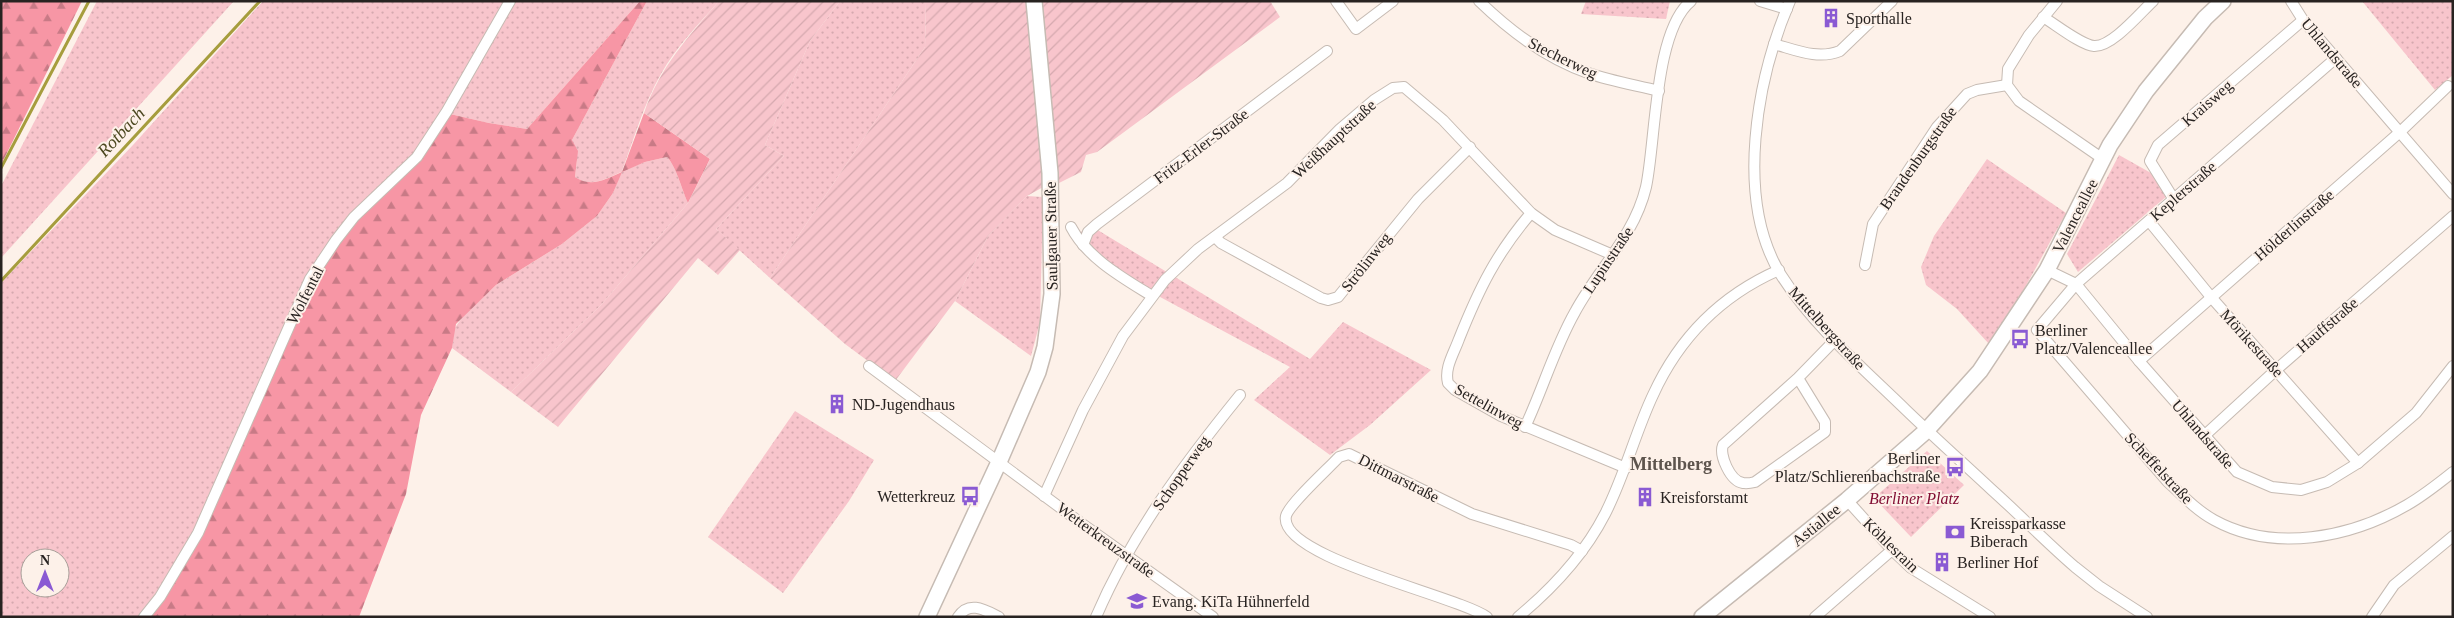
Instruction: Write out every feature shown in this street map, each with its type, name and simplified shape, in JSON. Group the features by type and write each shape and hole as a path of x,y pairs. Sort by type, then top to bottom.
{"street":[{"name":"Wolfental","path":"144,617 160,597 198,533 310,279 354,217 372,198 402,173 422,151 491,38 510,1"},
{"name":"Saulgauer Straße","path":"927,617 999,462 1038,372 1044,347 1052,294 1050,173 1034,1"},
{"path":"1336,1 1356,29 1392,1"},
{"name":"Stecherweg","path":"1479,1 1510,28 1555,57 1586,72 1659,91"},
{"name":"Lupinstraße","path":"1525,427 1553,354 1567,326 1585,294 1633,226 1646,187 1659,91 1670,36 1680,14 1691,1"},
{"path":"1760,1 1788,5"},
{"path":"1774,44 1817,56 1830,56 1840,52 1892,1"},
{"path":"2057,1 2043,17 2008,69 2007,85 2020,101 2103,159"},
{"path":"2043,17 2087,44 2102,45 2114,38 2153,1"},
{"name":"Valenceallee","path":"1926,430 1944,413 1996,350 2048,270 2103,159 2146,91 2205,18 2223,1"},
{"name":"Uhlandstraße","path":"2291,2 2303,20 2453,194"},
{"name":"Mittelbergstraße","path":"1788,5 1774,44 1763,85 1756,161 1758,209 1764,235 1779,270 1799,301 1835,340 1926,430 2075,567 2111,594 2147,617"},
{"name":"Kraisweg","path":"2173,198 2150,162 2158,145 2303,20"},
{"name":"Fritz-Erler-Straße","path":"1083,245 1088,232 1097,224 1327,52"},
{"name":"Keplerstraße","path":"2037,330 2076,284 2336,58"},
{"name":"Brandenburgstraße","path":"1866,265 1873,224 1937,127 1967,94 1977,90 2007,85"},
{"name":"Hölderlinstraße","path":"2139,361 2400,132 2448,86"},
{"name":"Weißhauptstraße","path":"1044,496 1083,410 1124,336 1152,296 1180,265 1287,183 1361,110 1393,88 1404,87 1444,120 1531,213 1555,230 1614,255"},
{"name":"Strölinweg","path":"1215,237 1221,243 1321,298 1328,300 1338,297 1418,198 1470,147"},
{"name":"Settelinweg","path":"1531,213 1506,245 1479,289 1448,367 1448,383 1455,390 1525,427 1626,468"},
{"name":"Hauffstraße","path":"2204,436 2277,369 2453,216"},
{"name":"Mörikestraße","path":"2149,221 2211,297 2277,369 2358,463"},
{"path":"1071,227 1083,245 1117,274 1152,296"},
{"path":"1518,617 1553,586 1582,551 1605,514 1626,468 1653,395 1688,337 1727,299 1745,286 1779,270"},
{"name":"Uhlandstraße","path":"2048,270 2076,284 2139,361 2237,472 2272,488 2301,490 2327,482 2358,463 2416,413 2453,366"},
{"name":"Scheffelstraße","path":"2037,330 2168,481 2190,503 2214,520 2233,528 2252,534 2276,538 2306,538 2334,534 2378,519 2407,505 2453,472"},
{"path":"1798,378 1824,422 1825,432 1755,482 1741,483 1735,480 1723,458 1723,444 1798,378 1835,340"},
{"path":"869,366 999,462"},
{"name":"Schopperweg","path":"1096,617 1126,554 1175,479 1240,395"},
{"name":"Astiallee","path":"1702,617 1847,500 1926,430"},
{"name":"Dittmarstraße","path":"1487,617 1343,563 1310,546 1291,534 1287,528 1285,522 1288,510 1339,457 1349,454 1472,514 1571,544 1582,551"},
{"name":"Wetterkreuzstraße","path":"999,462 1213,617"},
{"name":"Köhlesrain","path":"1847,500 1911,568 1990,617"},
{"path":"2372,617 2394,585 2453,536"},
{"path":"1815,617 1892,550"},
{"path":"958,617 962,611 978,607 999,617"}],"green space":[{"path":"1,1 82,1 1,165"},
{"path":"97,1 234,1 1,258 1,186"},
{"path":"263,1 507,1 198,533 144,617 1,617 1,283 133,145"},
{"path":"512,1 640,1 527,129 450,114"},
{"path":"640,1 647,1 572,140 578,151 575,177 587,182 593,182 604,180 622,172 613,193 597,216 562,244 496,285 456,324 452,348 421,415 406,494 359,617 144,617 198,533 310,279 336,240 450,114 527,129"},
{"path":"647,1 719,1 681,45 661,74 644,109 622,171 645,162 667,157 676,172 688,203 602,304 511,392 452,348 454,329 464,315 496,285 562,244 597,216 613,193 621,172 604,180 592,182 586,182 575,177 577,161 572,140"},
{"path":"719,1 840,1 810,41 765,145 784,156 716,229 740,250 718,275 698,258 558,427 511,392 602,304 688,203 710,159 644,113 658,81 676,53"},
{"path":"840,1 926,1 925,47 770,278 716,229 784,156 765,145 810,41"},
{"path":"926,1 1031,1 1029,42 1045,186 1027,196 988,236 955,301 895,381 845,344 770,278 925,47"},
{"path":"1039,1 1270,1 1280,17 1097,152 1086,155 1081,172 1059,183"},
{"path":"1586,1 1670,1 1666,19 1581,14"},
{"path":"2362,1 2453,1 2453,75 2435,90"},
{"path":"644,113 710,159 688,203 676,172 667,157 645,162 622,172"},
{"path":"2119,155 2151,173 2167,196 2078,272 2067,254"},
{"path":"1987,159 2066,213 2012,311 1989,344 1957,309 1926,285 1921,267 1934,236"},
{"path":"1027,196 1043,197 1040,322 1031,356 955,301 988,236"},
{"path":"1096,229 1310,359 1343,322 1431,370 1370,425 1330,455 1254,400 1290,367 1136,284 1074,233"},
{"path":"795,411 874,460 849,501 783,593 708,537"},
{"name":"Berliner Platz","path":"1927,451 1964,485 1911,537 1874,498"}],"waterway":[{"path":"1,168 89,1"},
{"name":"Rotbach","path":"1,281 260,1"}],"place":[{"name":"Sporthalle","path":"1831,18"},
{"name":"Berliner Platz/Valenceallee","path":"2020,339"},
{"name":"ND-Jugendhaus","path":"837,404"},
{"name":"Berliner Platz/Schlierenbachstraße","path":"1955,467"},
{"name":"Wetterkreuz","path":"970,496"},
{"name":"Kreisforstamt","path":"1645,497"},
{"name":"Kreissparkasse Biberach","path":"1955,532"},
{"name":"Berliner Hof","path":"1942,562"},
{"name":"Evang. KiTa Hühnerfeld","path":"1137,601"}],"district":[{"name":"Mittelberg","path":"1671,464"}]}
